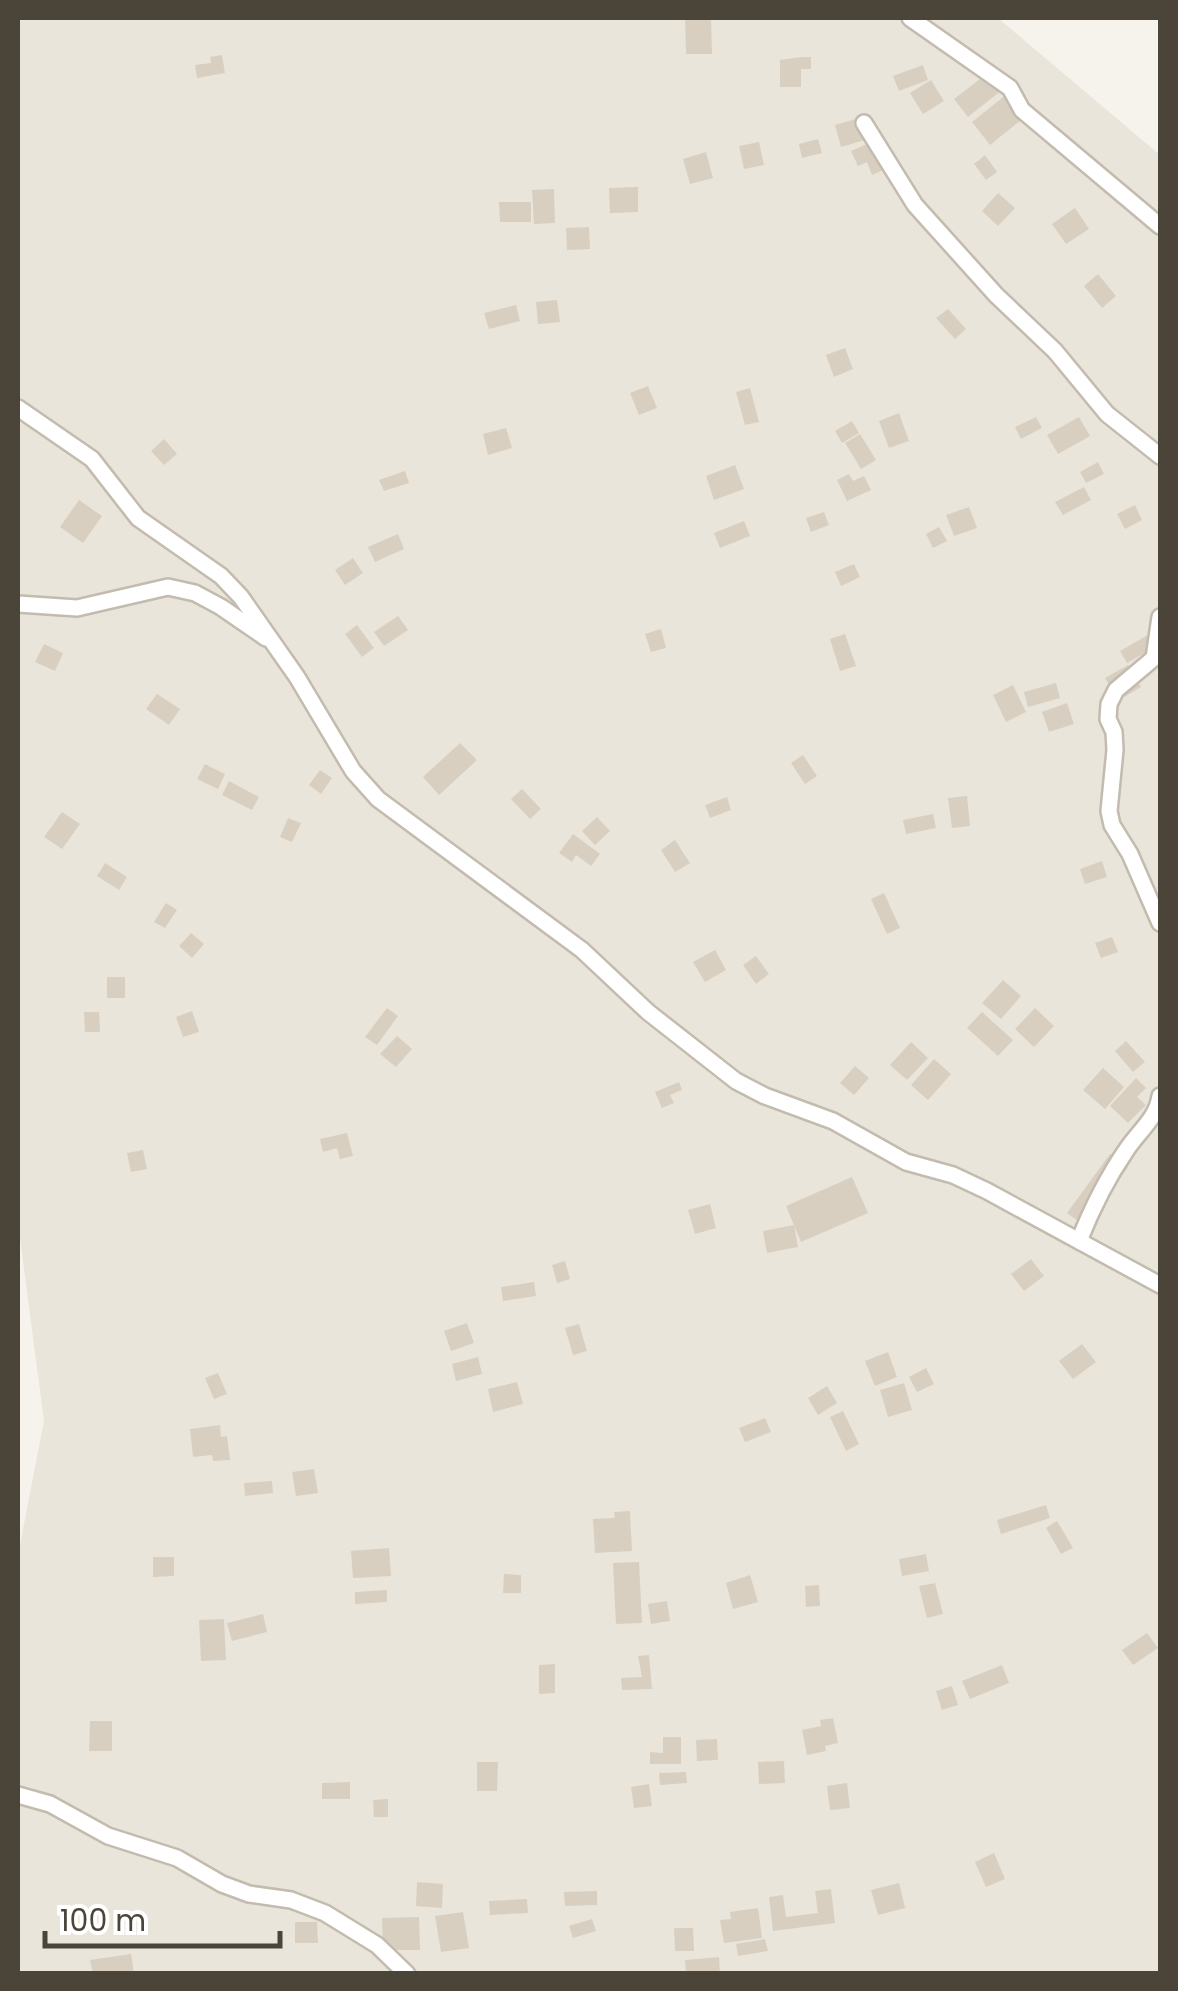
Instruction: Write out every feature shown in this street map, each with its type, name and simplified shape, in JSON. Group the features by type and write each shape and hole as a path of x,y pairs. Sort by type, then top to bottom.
{"street":[{"path":"910,18 1010,88 1022,110 1160,226"},
{"path":"864,124 926,218 996,296 1056,351 1107,414 1160,456"},
{"path":"18,408 92,459 138,518 222,576 272,640 353,770 378,799 582,950 648,1012 736,1081 833,1121 906,1162 970,1183 1160,1285"},
{"path":"18,604 77,608 168,587 195,593 272,640"},
{"path":"1160,617 1154,658 1116,690 1109,704 1115,750 1108,811 1160,923"},
{"path":"1079,1240 1096,1200 1128,1148 1158,1110 1160,1096"},
{"path":"18,1795 50,1804 124,1842 177,1858 248,1894 291,1900 325,1912 377,1945 408,1974"}],"shaded area":[{"path":"18,18 998,18 1160,155 1160,1973 18,1973 18,1555 44,1421 18,1223"}],"building":[{"path":"685,18 711,18 712,54 686,54"},
{"path":"222,55 225,73 197,78 195,65 211,63 210,57"},
{"path":"811,57 811,69 801,69 801,87 780,87 780,60"},
{"path":"923,65 928,80 899,91 893,76"},
{"path":"993,69 1007,86 968,117 954,99"},
{"path":"931,80 944,101 923,114 910,93"},
{"path":"1012,90 1030,113 990,145 972,122"},
{"path":"859,118 865,140 841,147 835,125"},
{"path":"818,139 822,153 802,158 799,144"},
{"path":"874,141 886,169 872,175 867,162 858,166 851,151"},
{"path":"759,142 764,165 744,169 739,146"},
{"path":"706,152 713,178 690,184 683,159"},
{"path":"985,155 997,172 986,180 974,164"},
{"path":"638,187 638,212 610,213 609,188"},
{"path":"554,189 555,223 534,224 532,190"},
{"path":"998,193 1015,208 998,226 982,211"},
{"path":"499,202 531,202 531,222 500,222"},
{"path":"1075,208 1089,229 1066,244 1052,224"},
{"path":"589,227 590,249 567,250 566,228"},
{"path":"1098,274 1116,296 1102,308 1084,286"},
{"path":"557,300 560,322 538,324 536,302"},
{"path":"516,305 520,321 489,329 484,313"},
{"path":"948,309 966,329 955,339 936,318"},
{"path":"845,348 853,369 834,377 826,355"},
{"path":"648,386 657,408 639,415 630,393"},
{"path":"750,388 759,422 745,425 736,392"},
{"path":"899,413 909,441 889,448 879,421"},
{"path":"1036,417 1042,428 1021,439 1015,427"},
{"path":"1079,417 1090,436 1058,454 1047,435"},
{"path":"852,421 859,433 842,443 835,431"},
{"path":"506,428 512,448 488,455 483,434"},
{"path":"860,434 876,460 861,469 845,443"},
{"path":"164,439 177,454 164,465 151,451"},
{"path":"1098,462 1104,474 1086,483 1080,472"},
{"path":"735,465 744,489 714,500 706,476"},
{"path":"405,471 409,483 384,491 379,480"},
{"path":"849,474 853,481 864,476 871,490 847,501 837,480"},
{"path":"1084,487 1091,500 1063,515 1055,502"},
{"path":"79,500 102,516 83,543 60,527"},
{"path":"1135,505 1142,520 1125,529 1117,514"},
{"path":"969,507 977,528 954,536 946,515"},
{"path":"824,512 829,525 811,532 806,518"},
{"path":"744,521 750,536 720,548 714,533"},
{"path":"939,527 947,541 933,548 926,534"},
{"path":"398,534 404,549 375,562 368,547"},
{"path":"353,558 363,573 345,585 335,570"},
{"path":"854,564 860,577 841,586 835,572"},
{"path":"398,616 408,630 384,646 374,632"},
{"path":"357,625 374,648 362,657 345,634"},
{"path":"661,629 666,648 651,652 645,634"},
{"path":"845,634 856,666 840,671 830,639"},
{"path":"1148,635 1155,647 1127,663 1120,651"},
{"path":"44,644 63,653 55,671 35,662"},
{"path":"1128,665 1141,687 1119,700 1105,678"},
{"path":"1056,683 1060,698 1028,707 1024,692"},
{"path":"1013,685 1026,712 1006,722 993,695"},
{"path":"157,694 180,709 169,725 146,709"},
{"path":"1067,703 1074,724 1049,732 1042,712"},
{"path":"460,743 477,760 439,795 423,777"},
{"path":"803,755 817,776 805,784 791,763"},
{"path":"205,764 225,774 218,789 197,779"},
{"path":"320,770 332,778 321,794 309,785"},
{"path":"229,781 259,797 252,810 222,795"},
{"path":"522,789 541,809 530,819 511,799"},
{"path":"967,796 970,826 952,828 948,798"},
{"path":"727,797 731,810 710,818 705,805"},
{"path":"62,812 80,824 62,849 44,837"},
{"path":"933,814 936,828 906,834 903,820"},
{"path":"597,817 610,831 595,845 582,831"},
{"path":"288,818 301,823 292,842 280,837"},
{"path":"573,834 600,854 591,866 576,855 572,862 559,853"},
{"path":"675,840 690,863 675,872 661,850"},
{"path":"1102,861 1107,877 1085,884 1080,869"},
{"path":"105,863 127,877 119,890 97,876"},
{"path":"884,893 900,928 887,934 871,899"},
{"path":"166,903 177,910 165,928 154,922"},
{"path":"191,933 204,944 192,958 179,946"},
{"path":"1112,937 1118,952 1101,958 1095,943"},
{"path":"715,950 726,970 705,982 693,962"},
{"path":"756,956 769,974 756,984 743,965"},
{"path":"107,977 125,977 125,998 107,998"},
{"path":"1003,980 1021,996 1001,1019 982,1003"},
{"path":"387,1008 398,1016 377,1045 365,1037"},
{"path":"1035,1008 1054,1026 1034,1047 1015,1029"},
{"path":"192,1011 199,1032 183,1037 176,1017"},
{"path":"84,1012 99,1012 100,1032 85,1032"},
{"path":"982,1012 1013,1040 998,1056 967,1028"},
{"path":"397,1036 412,1049 396,1067 380,1054"},
{"path":"1126,1041 1145,1062 1133,1072 1115,1051"},
{"path":"911,1042 928,1058 907,1080 890,1065"},
{"path":"934,1059 951,1074 928,1100 911,1085"},
{"path":"855,1066 869,1078 854,1095 840,1083"},
{"path":"1103,1068 1124,1087 1105,1109 1083,1090"},
{"path":"1136,1078 1146,1088 1137,1097 1146,1105 1128,1123 1110,1106"},
{"path":"679,1082 682,1090 670,1095 674,1103 662,1108 655,1092"},
{"path":"347,1133 353,1156 340,1159 337,1148 323,1152 320,1139"},
{"path":"143,1150 147,1169 131,1172 127,1153"},
{"path":"1110,1154 1128,1167 1085,1226 1067,1213"},
{"path":"852,1177 868,1213 801,1242 786,1206"},
{"path":"710,1204 716,1228 695,1234 688,1210"},
{"path":"794,1225 798,1247 767,1253 763,1231"},
{"path":"1031,1259 1044,1276 1024,1291 1011,1274"},
{"path":"565,1261 570,1279 557,1283 552,1265"},
{"path":"534,1282 536,1296 503,1301 501,1287"},
{"path":"467,1323 474,1343 451,1351 444,1331"},
{"path":"579,1324 587,1351 573,1355 565,1328"},
{"path":"1082,1344 1096,1362 1073,1379 1059,1361"},
{"path":"888,1352 897,1377 875,1386 865,1361"},
{"path":"478,1357 482,1374 456,1381 452,1364"},
{"path":"926,1368 934,1384 917,1392 909,1377"},
{"path":"218,1373 227,1394 214,1399 205,1378"},
{"path":"517,1382 523,1404 493,1412 488,1389"},
{"path":"904,1383 912,1410 888,1417 880,1390"},
{"path":"827,1386 837,1403 818,1415 808,1398"},
{"path":"843,1411 859,1444 846,1451 830,1417"},
{"path":"765,1418 771,1432 745,1442 739,1428"},
{"path":"220,1425 221,1437 227,1436 230,1460 213,1461 212,1455 193,1457 190,1429"},
{"path":"314,1469 318,1493 296,1496 292,1472"},
{"path":"272,1481 273,1493 245,1496 244,1483"},
{"path":"1046,1505 1050,1518 1001,1534 997,1520"},
{"path":"630,1511 632,1551 595,1553 593,1519 615,1518 614,1512"},
{"path":"1057,1521 1073,1548 1061,1554 1046,1528"},
{"path":"389,1548 391,1576 353,1578 351,1551"},
{"path":"926,1554 929,1571 902,1576 899,1559"},
{"path":"153,1557 174,1557 174,1576 153,1577"},
{"path":"639,1562 642,1623 616,1624 613,1563"},
{"path":"504,1574 521,1575 521,1593 503,1593"},
{"path":"750,1575 758,1602 733,1609 726,1583"},
{"path":"935,1583 943,1614 927,1618 919,1586"},
{"path":"819,1585 820,1606 806,1607 805,1586"},
{"path":"387,1590 387,1602 355,1604 355,1592"},
{"path":"667,1601 670,1621 651,1624 648,1604"},
{"path":"263,1614 267,1632 232,1641 227,1623"},
{"path":"224,1619 226,1660 201,1661 199,1620"},
{"path":"1147,1633 1158,1648 1133,1665 1122,1650"},
{"path":"649,1655 652,1689 622,1690 621,1678 642,1677 638,1656"},
{"path":"555,1664 555,1693 539,1694 539,1665"},
{"path":"1002,1665 1009,1683 970,1699 962,1681"},
{"path":"952,1686 958,1705 942,1710 936,1691"},
{"path":"833,1718 838,1743 825,1746 826,1751 807,1755 802,1730 821,1726 820,1720"},
{"path":"90,1721 112,1721 112,1751 89,1751"},
{"path":"663,1737 681,1737 681,1764 650,1764 650,1752 663,1753"},
{"path":"717,1739 718,1760 697,1761 696,1740"},
{"path":"784,1761 785,1783 759,1784 758,1762"},
{"path":"477,1762 498,1762 497,1791 477,1791"},
{"path":"686,1772 687,1783 660,1785 659,1773"},
{"path":"350,1782 350,1799 322,1799 322,1783"},
{"path":"847,1783 850,1808 830,1810 827,1786"},
{"path":"649,1784 652,1806 634,1808 631,1787"},
{"path":"388,1799 388,1817 374,1817 373,1800"},
{"path":"994,1853 1005,1879 986,1887 975,1862"},
{"path":"417,1882 443,1884 442,1908 416,1906"},
{"path":"899,1883 905,1908 878,1915 871,1890"},
{"path":"831,1889 835,1923 773,1931 769,1897 783,1895 786,1917 818,1913 815,1891"},
{"path":"597,1891 597,1905 565,1906 564,1892"},
{"path":"527,1899 528,1913 490,1915 489,1901"},
{"path":"758,1908 762,1938 724,1943 720,1920 731,1919 730,1912"},
{"path":"463,1912 469,1948 441,1952 435,1916"},
{"path":"419,1917 420,1950 383,1950 382,1918"},
{"path":"592,1919 596,1931 573,1938 569,1926"},
{"path":"295,1922 317,1922 318,1943 295,1943"},
{"path":"674,1928 693,1928 694,1951 675,1951"},
{"path":"765,1939 768,1951 738,1956 736,1944"},
{"path":"131,1954 134,1974 93,1974 90,1960"},
{"path":"719,1957 720,1974 686,1974 685,1960"}]}
